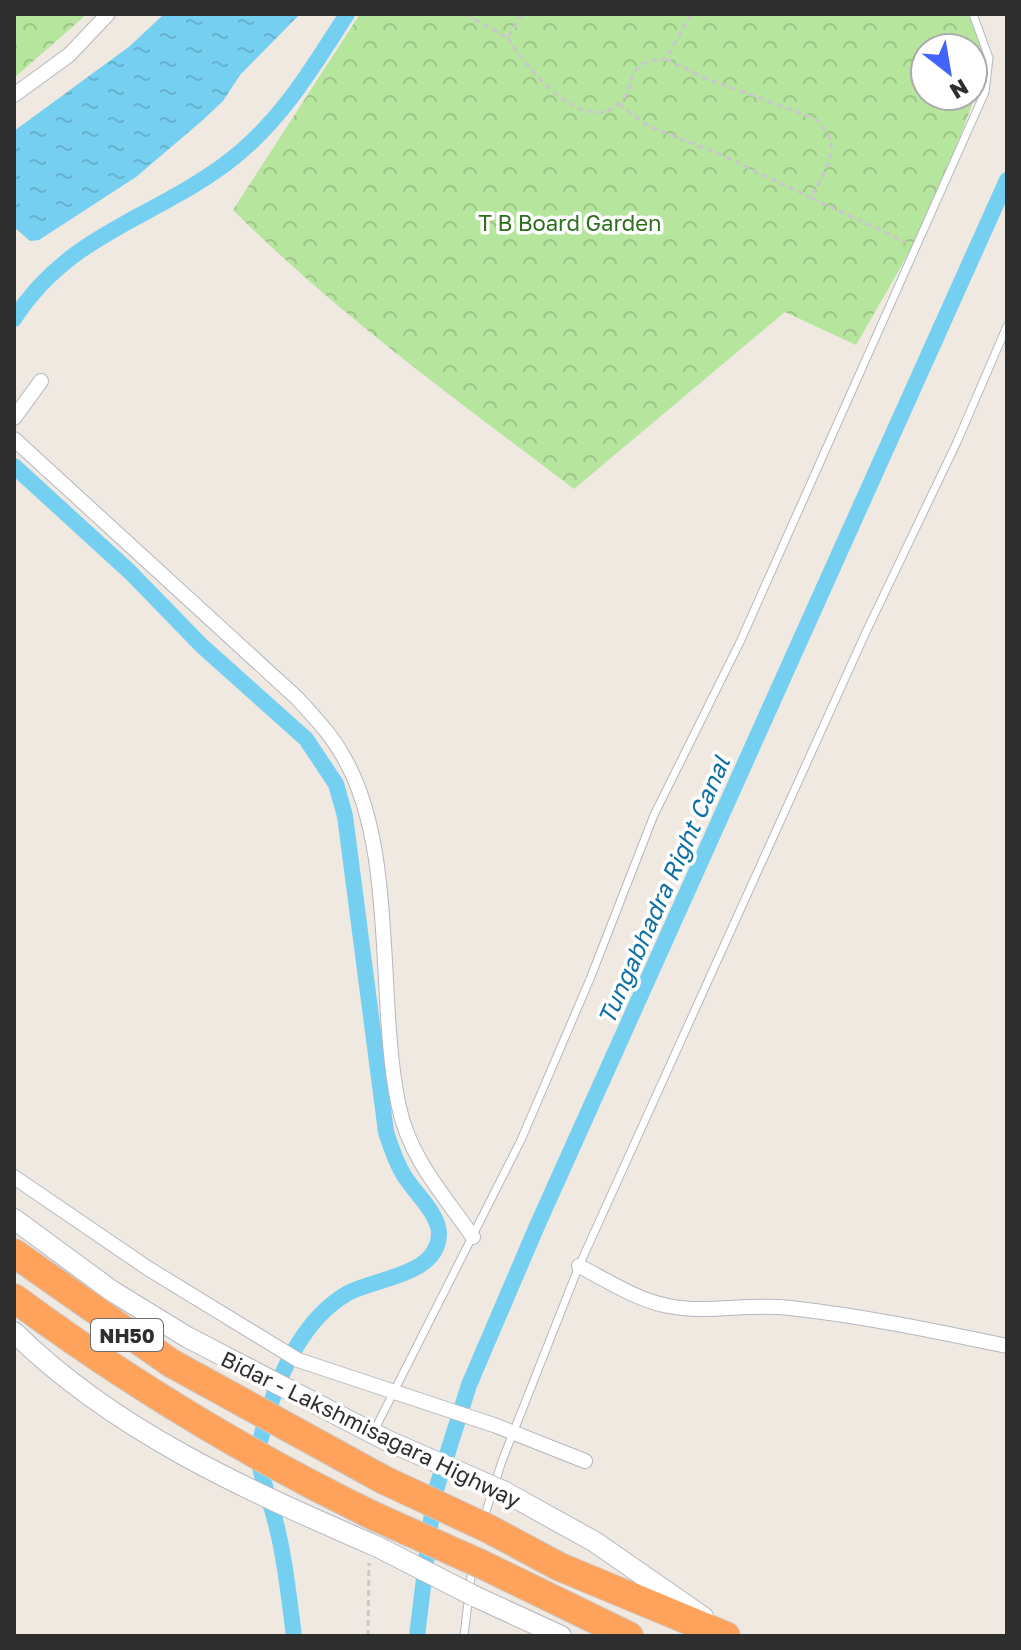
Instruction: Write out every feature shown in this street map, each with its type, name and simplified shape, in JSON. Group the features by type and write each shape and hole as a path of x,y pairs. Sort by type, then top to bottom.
{"highway":[{"name":"Bidar - Lakshmisagara Highway","path":"17,1255 115,1327 240,1403 384,1480 629,1636"},
{"name":"Bidar - Lakshmisagara Highway","path":"14,1298 97,1359 294,1477 375,1536 482,1543 560,1567 728,1636"}],"street":[{"path":"14,95 69,55 108,14"},
{"path":"14,418 41,381"},
{"path":"14,439 298,699 328,732 344,757 376,861 399,1106 425,1172 473,1237"},
{"path":"14,1177 149,1269 298,1360 494,1425 585,1461"},
{"name":"Bidar - Lakshmisagara Highway","path":"14,1219 112,1291 245,1370 380,1436 503,1491 595,1542 728,1636"},
{"path":"579,1266 646,1300 670,1307 752,1304 789,1307 1007,1346"},
{"path":"14,1332 77,1390 115,1416 298,1513 375,1536"},
{"name":"Bidar - Lakshmisagara Highway","path":"375,1536 474,1596 561,1636"}],"lane":[{"path":"380,1436 392,1391 521,1140 590,979 654,815 740,642 876,332 918,247 990,75 989,58 973,14"},
{"path":"464,1636 470,1575 513,1432 579,1266 866,632 957,442 1007,326"}],"path":[{"path":"466,14 508,38 536,76 580,110 604,112 619,104 632,71 641,64 666,59 705,78 814,118 826,128 832,145 830,160 811,198"},
{"path":"508,38 522,14"},
{"path":"666,59 691,14"},
{"path":"619,104 648,126 722,155 918,247"},
{"path":"368,1636 375,1536"}],"green space":[{"path":"14,14 87,14 14,78"},
{"name":"T B Board Garden","path":"360,14 975,14 981,32 909,32 909,112 969,112 934,209 856,345 785,312 574,489 356,321 233,210"}],"water":[{"path":"164,14 300,14 240,75 223,101 136,177 39,240 30,241 14,227 14,131 130,46"}],"waterway":[{"path":"14,319 35,291 84,248 196,184 244,149 293,96 347,14"},
{"name":"Tungabhadra Right Canal","path":"417,1636 434,1496 469,1385 537,1226 1007,180"},
{"path":"14,466 130,572 202,646 306,739 336,784 345,816 386,1132 399,1166 430,1211 439,1233 436,1247 429,1258 417,1267 348,1293 314,1322 289,1360 271,1403 258,1454 283,1555 294,1636"}]}
